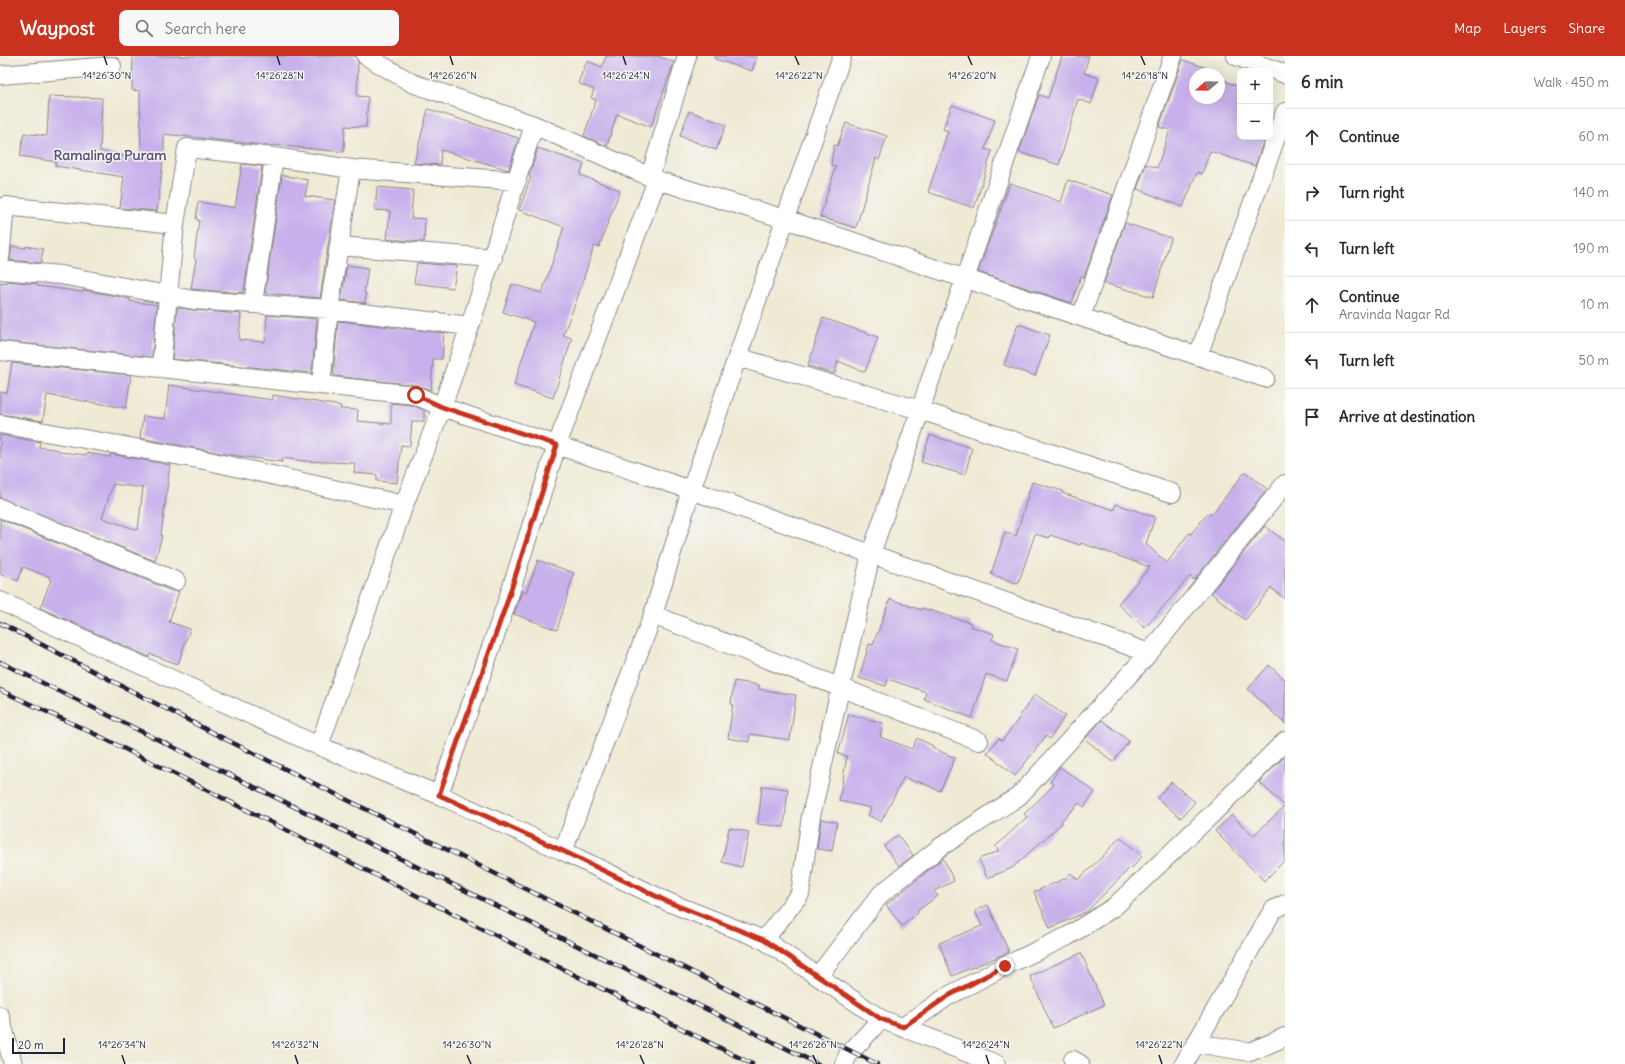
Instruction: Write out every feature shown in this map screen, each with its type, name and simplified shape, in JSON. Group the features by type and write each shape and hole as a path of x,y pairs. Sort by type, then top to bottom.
{"street":[{"path":"366,56 412,83 534,125 653,179 785,219 1265,378"},
{"path":"439,795 507,602 557,445 653,179 687,56"},
{"path":"563,851 653,615 691,490 842,56"},
{"path":"764,940 800,894 811,816 871,554 1041,56"},
{"path":"1081,317 1173,56"},
{"path":"1236,56 1285,74"},
{"path":"0,75 112,66"},
{"path":"1198,356 1285,112"},
{"path":"319,746 404,505 442,407 493,258 534,125"},
{"path":"161,368 175,224 187,148 274,157 351,169 517,181"},
{"path":"254,304 274,157"},
{"path":"321,385 329,309 351,169"},
{"path":"0,259 4,206 175,224"},
{"path":"339,246 493,258"},
{"path":"0,270 61,275 194,300 329,309 470,326"},
{"path":"0,351 416,395 442,407 691,490 1149,653"},
{"path":"737,357 920,410 1172,493"},
{"path":"0,424 209,461 404,505"},
{"path":"818,976 881,894 939,848 1020,796 1149,653 1285,484"},
{"path":"0,508 176,581"},
{"path":"0,601 319,746 439,795 563,851 668,902 764,940 881,1019 996,1064"},
{"path":"653,615 979,741"},
{"path":"903,1027 948,996 1005,966 1068,936 1114,908 1213,813 1285,740"},
{"path":"1184,1064 1273,910 1285,904"},
{"path":"0,1016 13,1064"},
{"path":"844,1064 848,1055 881,1019"},
{"path":"1196,1043 1250,1052 1285,1037"}],"building":[{"path":"133,56 356,56 358,62 357,96 368,97 366,127 345,126 344,152 164,134 164,151 157,211 120,208 124,177 55,166 56,162 20,156 24,133 47,136 49,96 102,98 100,151 141,158 140,91 132,90"},
{"path":"606,56 658,56 674,62 651,127 617,114 607,146 584,136 596,100 591,98 594,90 578,83 587,61 602,67"},
{"path":"715,56 757,56 752,71 715,59"},
{"path":"1062,56 1089,56 1084,73 1099,78 1091,104 1078,99 1059,165 1019,152 1039,95 1048,98"},
{"path":"1183,60 1207,68 1189,68 1189,104 1225,104 1225,81 1237,86 1237,140 1264,140 1255,166 1210,151 1202,174 1197,172 1183,207 1137,189 1146,164 1157,168 1170,130 1159,127"},
{"path":"952,105 995,120 985,149 992,151 974,208 928,192 948,131 943,129"},
{"path":"428,109 518,138 509,170 441,150 440,165 414,163"},
{"path":"689,111 726,125 716,150 680,136"},
{"path":"846,123 887,136 879,160 876,158 856,228 820,217 836,166 831,165 834,145 837,146"},
{"path":"538,148 584,164 580,175 620,190 599,247 594,246 577,299 563,335 572,338 553,398 514,385 534,322 503,312 512,284 542,293 564,227 519,210 531,177 529,176"},
{"path":"242,164 262,166 243,293 191,289 196,259 194,258 199,220 196,219 198,202 235,208"},
{"path":"282,175 308,180 305,196 335,200 320,298 265,293"},
{"path":"1068,180 1113,195 1084,277 1081,276 1072,303 978,272 1010,183 1061,202"},
{"path":"377,187 413,190 411,218 425,219 424,242 387,239 390,211 375,210"},
{"path":"1125,223 1171,238 1153,297 1104,283"},
{"path":"12,246 26,248 26,246 43,249 41,263 10,260"},
{"path":"417,263 457,266 453,288 414,283"},
{"path":"347,265 368,268 364,293 366,293 365,303 341,300"},
{"path":"7,281 37,284 37,286 83,292 83,290 130,299 130,301 157,305 152,357 0,341 0,282 7,283"},
{"path":"177,308 241,314 239,340 265,342 267,315 317,319 312,373 172,359"},
{"path":"823,318 878,337 865,372 838,361 834,374 808,366"},
{"path":"338,321 444,333 442,359 433,359 431,390 416,385 333,376"},
{"path":"1018,324 1050,335 1035,376 1004,365"},
{"path":"12,363 131,375 126,408 47,395 43,421 0,414 0,392 7,393"},
{"path":"169,385 273,400 273,395 341,406 340,409 358,410 357,421 391,424 391,403 412,405 424,410 424,421 412,421 410,446 401,445 397,483 377,481 377,475 354,473 355,463 304,461 282,458 282,462 231,455 140,438 143,416 165,419"},
{"path":"0,435 40,442 39,447 59,450 59,452 87,455 87,453 110,457 110,454 170,465 162,536 155,561 0,498","holes":["113,484 143,488 138,530 102,518"]},
{"path":"930,435 972,448 965,475 921,462"},
{"path":"1245,472 1267,489 1194,580 1190,576 1145,628 1118,604 1150,567 1081,543 1080,545 1050,535 1049,538 1035,534 1018,584 991,574 1005,532 1016,536 1032,482 1063,491 1062,493 1114,510 1116,504 1155,517 1146,544 1167,563 1189,533 1191,534 1208,513 1211,515"},
{"path":"0,519 172,591 179,591 169,622 190,629 178,664 150,654 149,657 40,608 51,580 49,579 50,577 23,567 18,581 0,574"},
{"path":"1265,526 1285,541 1285,599 1271,588 1245,620 1211,593"},
{"path":"538,560 574,573 557,630 514,614 522,591 526,593"},
{"path":"890,599 921,610 922,608 971,623 970,626 994,634 992,640 1018,649 1007,681 986,674 972,718 924,699 926,692 888,679 886,686 859,678 869,644 873,645"},
{"path":"1269,665 1285,680 1285,724 1248,689"},
{"path":"734,681 759,685 759,689 796,695 790,740 750,734 749,742 728,738 733,704 731,704"},
{"path":"1035,694 1065,716 1050,739 1046,736 1015,776 987,753 999,738 1002,741"},
{"path":"849,714 883,723 880,737 912,749 917,738 933,746 933,748 955,758 940,791 918,781 917,783 904,777 881,822 868,815 871,808 839,801 847,756 838,754"},
{"path":"1102,720 1129,741 1113,762 1085,739"},
{"path":"1285,757 1285,806 1259,782"},
{"path":"1060,767 1095,792 1084,807 1079,803 1061,821 1062,823 1012,868 987,878 979,859 999,851 995,847 1027,817 1024,814 1054,785 1050,782"},
{"path":"1171,782 1195,802 1181,818 1157,798"},
{"path":"762,786 788,789 784,827 758,824"},
{"path":"1285,806 1285,860 1264,881 1215,831 1232,815 1253,836"},
{"path":"821,819 837,822 832,851 817,849"},
{"path":"729,828 749,832 742,867 722,862"},
{"path":"898,835 913,855 899,866 884,846"},
{"path":"1120,837 1142,856 1132,868 1131,867 1086,912 1050,928 1034,892 1066,878 1071,873 1078,880"},
{"path":"943,858 954,881 934,891 938,896 917,911 918,913 902,926 886,905"},
{"path":"988,905 1009,952 952,976 939,943 982,926 975,911"},
{"path":"1081,953 1104,1005 1053,1028 1030,976"}],"railway":[{"path":"0,623 215,734 877,1064"},
{"path":"0,662 818,1064"},
{"path":"0,690 99,736 752,1064"}],"district":[{"name":"Ramalinga Puram","path":"110,155"}],"route":[{"path":"416,395 442,407 557,445 507,602 439,795 563,851 668,902 764,940 881,1019 903,1027 948,996 1005,966"}]}
